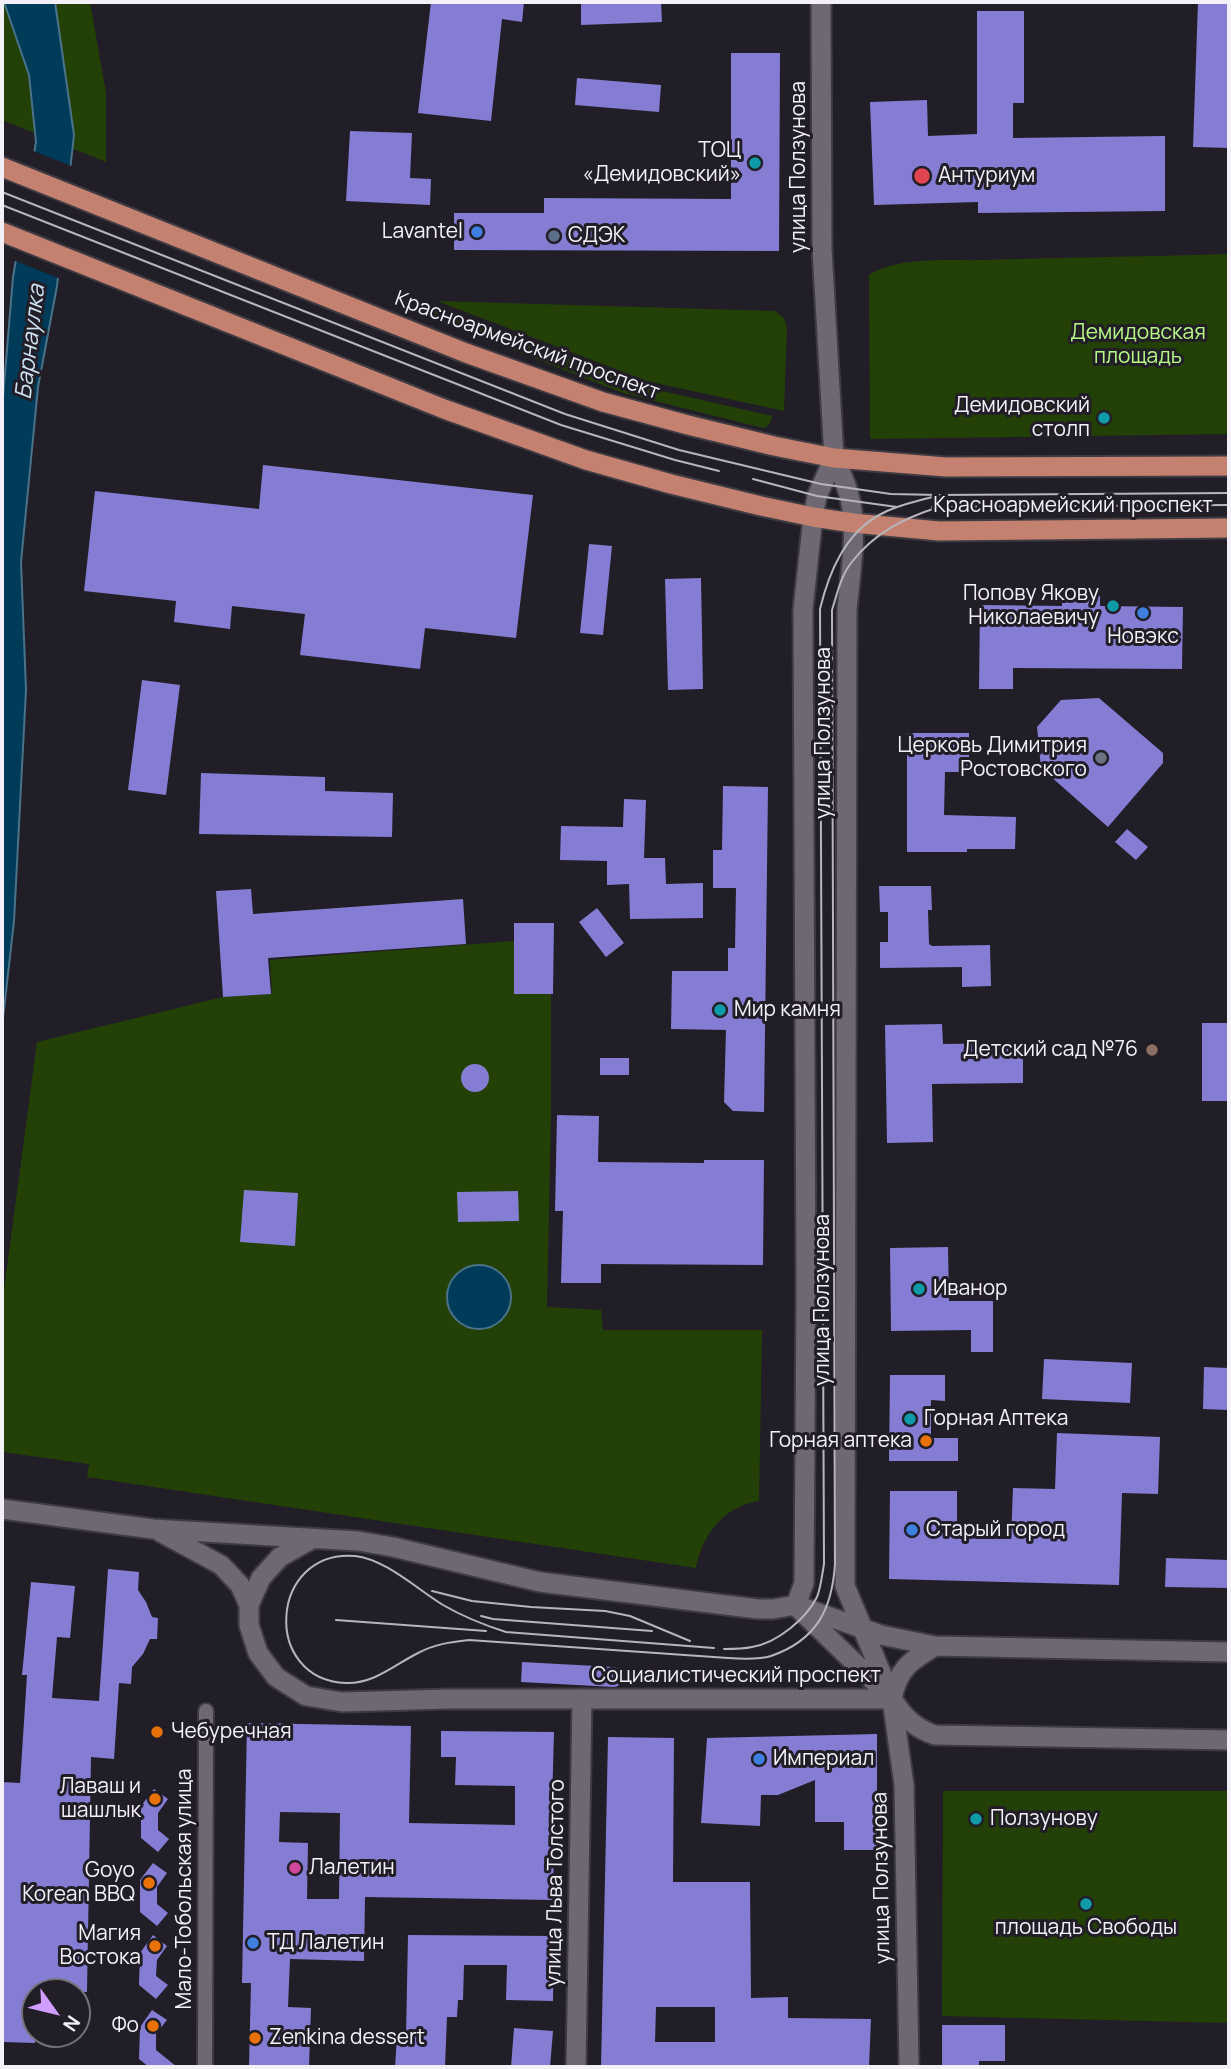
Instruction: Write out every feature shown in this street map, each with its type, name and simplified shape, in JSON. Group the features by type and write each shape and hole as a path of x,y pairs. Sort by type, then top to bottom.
{"main road":[{"name":"Красноармейский проспект","path":"2,167 466,353 603,402 749,440 834,457 946,467 1229,466"},
{"name":"Красноармейский проспект","path":"2,232 444,409 586,460 671,484 813,517 939,531 1229,528"}],"street":[{"name":"улица Ползунова","path":"821,2 821,249 834,457 847,488 853,523 847,624 845,1587 892,1699 904,1785 909,2067"},
{"name":"улица Ползунова","path":"796,1605 804,1583 806,1179 803,609 813,517 821,484 834,457"},
{"path":"8,1509 153,1529 358,1541 540,1582 773,1609 796,1605 881,1635 935,1646 1229,1652"},
{"path":"153,1529 221,1565 240,1585 249,1605"},
{"path":"249,1605 261,1578 280,1556 312,1539"},
{"name":"Социалистический проспект","path":"249,1605 249,1625 258,1653 276,1677 306,1696 342,1702 449,1699 892,1699 904,1717 915,1726 935,1735 1229,1740"},
{"path":"796,1605 892,1699"},
{"path":"892,1699 902,1670 935,1646"},
{"name":"улица Льва Толстого","path":"576,2067 582,1699"},
{"name":"Мало-Тобольская улица","path":"205,2067 206,1711"}],"green space":[{"path":"2,2 90,2 106,93 106,162 2,120"},
{"name":"Демидовская площадь","path":"1229,254 1229,434 870,439 869,275 895,265 925,261"},
{"path":"437,301 775,311 784,318 787,328 784,411 647,381"},
{"path":"432,305 640,386 772,416 771,420 763,428 623,393 436,320 429,314"},
{"path":"551,938 547,1307 601,1310 603,1330 762,1330 759,1501 735,1509 717,1524 703,1544 696,1568 87,1477 89,1464 2,1452 2,1305 37,1042 223,997 272,994 270,960"},
{"path":"943,1791 1229,1791 1229,2023 942,2016"}],"water":[{"name":"Барнаулка","path":"4,2 55,2 74,135 57,286 38,387 21,562 26,690 14,921 2,1027 2,409 13,277 36,142 29,75"},
{"path":"479,1265 491,1267 502,1274 509,1285 509,1309 502,1320 491,1327 479,1329 467,1327 456,1320 449,1309 447,1297 449,1285 456,1274 467,1267"}],"pier":[{"path":"31,150 74,167 61,279 13,260"}],"building":[{"path":"431,2 524,2 522,22 502,19 491,121 418,113"},
{"path":"581,2 661,2 662,22 581,25"},
{"path":"1198,2 1229,2 1229,148 1193,147"},
{"path":"977,11 1024,11 1024,103 1013,103 1013,138 1165,136 1165,211 978,213 978,202 874,205 870,102 927,100 928,136 977,134"},
{"name":"ТОЦ «Демидовский»","path":"731,53 780,53 779,251 454,250 454,213 544,213 544,198 731,199"},
{"path":"577,78 661,85 659,112 575,105"},
{"path":"350,131 412,133 410,178 431,179 430,205 346,201"},
{"path":"263,465 533,495 516,638 425,628 420,669 300,655 305,614 232,606 230,629 174,622 176,601 84,591 95,491 259,509"},
{"path":"589,544 612,546 603,635 580,633"},
{"path":"701,578 703,689 668,690 665,579"},
{"path":"1062,596 1100,596 1100,606 1183,607 1182,669 1013,668 1013,689 979,689 980,605 1062,606"},
{"path":"142,680 180,685 166,795 128,790"},
{"name":"Церковь Димитрия Ростовского","path":"1099,698 1163,753 1163,763 1108,827 1041,768 1037,727 1061,700"},
{"path":"907,733 969,733 969,772 945,772 944,815 1016,817 1015,849 907,852"},
{"path":"201,773 325,777 325,791 393,793 392,837 199,834"},
{"path":"723,786 768,787 764,1112 733,1111 724,1102 726,1030 671,1029 672,971 728,971 728,948 735,948 736,888 713,888 713,850 722,850"},
{"path":"624,799 646,800 644,858 665,858 666,884 703,883 703,918 630,919 629,884 607,885 607,861 560,860 561,826 623,827"},
{"path":"1127,829 1148,847 1136,860 1115,842"},
{"path":"879,886 931,886 932,910 928,910 929,944 990,945 991,986 962,987 962,967 880,968 880,942 888,942 888,912 880,912"},
{"path":"251,889 253,914 463,899 466,944 268,958 271,994 223,997 216,891"},
{"path":"597,908 624,943 606,957 579,922"},
{"path":"514,923 554,923 553,994 514,994"},
{"path":"1202,1023 1229,1023 1229,1101 1202,1101"},
{"path":"942,1024 943,1044 1023,1043 1023,1083 932,1084 933,1142 887,1143 885,1025"},
{"path":"600,1058 629,1058 629,1075 600,1075"},
{"path":"475,1064 485,1068 489,1078 485,1088 475,1092 465,1088 461,1078 465,1068"},
{"path":"557,1115 599,1116 598,1162 704,1163 704,1160 764,1160 763,1265 601,1264 601,1283 561,1283 563,1211 555,1211"},
{"path":"244,1190 298,1193 295,1246 240,1242"},
{"path":"518,1191 519,1221 458,1222 457,1192"},
{"name":"Иванор","path":"948,1247 949,1301 993,1301 993,1352 971,1352 971,1330 891,1331 890,1248"},
{"path":"1044,1359 1132,1363 1130,1403 1042,1399"},
{"path":"1204,1367 1229,1368 1229,1410 1203,1409"},
{"name":"Горная Аптека","path":"890,1375 945,1375 945,1401 931,1400 931,1438 958,1438 958,1461 889,1461"},
{"path":"1057,1433 1160,1437 1158,1494 1122,1493 1119,1585 889,1579 890,1491 957,1491 957,1538 1011,1539 1013,1488 1055,1489"},
{"path":"1166,1558 1229,1560 1229,1588 1165,1587"},
{"path":"108,1569 139,1572 138,1590 152,1617 158,1618 157,1639 150,1639 143,1654 132,1667 131,1684 119,1683 114,1759 91,1757 87,1978 21,1978 21,2043 2,2042 2,1782 20,1783 27,1675 22,1675 31,1582 75,1586 70,1638 57,1637 52,1698 99,1701"},
{"path":"522,1662 614,1667 619,1669 623,1678 618,1686 614,1687 521,1682"},
{"path":"247,1723 411,1726 409,1823 515,1825 515,1786 455,1785 456,1757 441,1757 441,1731 554,1732 551,1841 554,1841 553,1900 365,1897 364,1961 290,1959 288,2007 311,2008 309,2067 249,2067 251,1983 242,1983","holes":["280,1812 340,1813 339,1899 307,1899 308,1843 279,1842"]},
{"path":"877,1734 877,1850 844,1850 844,1822 815,1822 815,1780 778,1795 761,1795 760,1826 701,1823 707,1738"},
{"path":"608,1737 674,1738 673,1882 750,1882 751,1998 788,1997 788,2018 871,2019 869,2067 601,2067","holes":["656,2007 715,2007 715,2042 655,2042"]},
{"path":"154,1789 168,1799 158,1813 158,1830 169,1839 158,1852 141,1838 141,1806"},
{"path":"153,1863 167,1873 157,1887 157,1904 168,1913 157,1926 140,1912 140,1880"},
{"path":"153,1935 167,1946 157,1960 156,1976 168,1985 156,1999 139,1985 140,1953"},
{"path":"408,1935 554,1936 553,2001 506,2000 507,1965 464,1965 463,2000 458,2000 457,2017 447,2017 445,2067 395,2067 397,2036 406,2037"},
{"path":"152,2010 167,2020 156,2034 156,2050 177,2067 149,2067 139,2059 140,2027"},
{"path":"942,2025 1005,2025 1005,2061 979,2061 979,2067 942,2067"},
{"path":"514,2028 553,2031 550,2067 511,2067"}],"tram line":[{"path":"2,192 565,414 679,450 821,484 891,494 1229,493"},
{"path":"2,205 561,425 719,471"},
{"path":"753,479 817,496 897,507"},
{"path":"724,1649 762,1645 790,1629 806,1614 817,1597 824,1564 820,609 828,581 840,555 868,522 902,505 939,495"},
{"path":"932,507 1229,505"},
{"path":"714,1648 506,1632 458,1613 389,1569 355,1556 326,1559 305,1572 292,1592 286,1616 289,1640 299,1661 318,1676 346,1683 375,1677 431,1647 469,1640 761,1658 771,1656 800,1641 819,1621 830,1595 835,1564 832,610 848,568 860,552 890,528 939,507"},
{"path":"432,1591 472,1601 605,1611 630,1616 690,1641"},
{"path":"481,1616 652,1631"},
{"path":"336,1620 486,1631"}],"place":[{"name":"ТОЦ «Демидовский»","path":"755,163"},
{"name":"Антуриум","path":"922,176"},
{"name":"Lavantel","path":"477,232"},
{"name":"СДЭК","path":"554,236"},
{"name":"Демидовский столп","path":"1104,418"},
{"name":"Попову Якову Николаевичу","path":"1113,606"},
{"name":"Новэкс","path":"1143,613"},
{"name":"Церковь Димитрия Ростовского","path":"1101,758"},
{"name":"Мир камня","path":"720,1010"},
{"name":"Детский сад №76","path":"1152,1050"},
{"name":"Иванор","path":"919,1289"},
{"name":"Горная Аптека","path":"910,1419"},
{"name":"Горная аптека","path":"926,1441"},
{"name":"Старый город","path":"912,1530"},
{"name":"Чебуречная","path":"157,1732"},
{"name":"Империал","path":"759,1759"},
{"name":"Лаваш и шашлык","path":"155,1799"},
{"name":"Ползунову","path":"976,1819"},
{"name":"Лалетин","path":"295,1868"},
{"name":"Goyo Korean BBQ","path":"149,1883"},
{"name":"площадь Свободы","path":"1086,1904"},
{"name":"ТД Лалетин","path":"253,1943"},
{"name":"Магия Востока","path":"155,1946"},
{"name":"Фо","path":"153,2026"},
{"name":"Zenkina dessert","path":"255,2038"}]}
